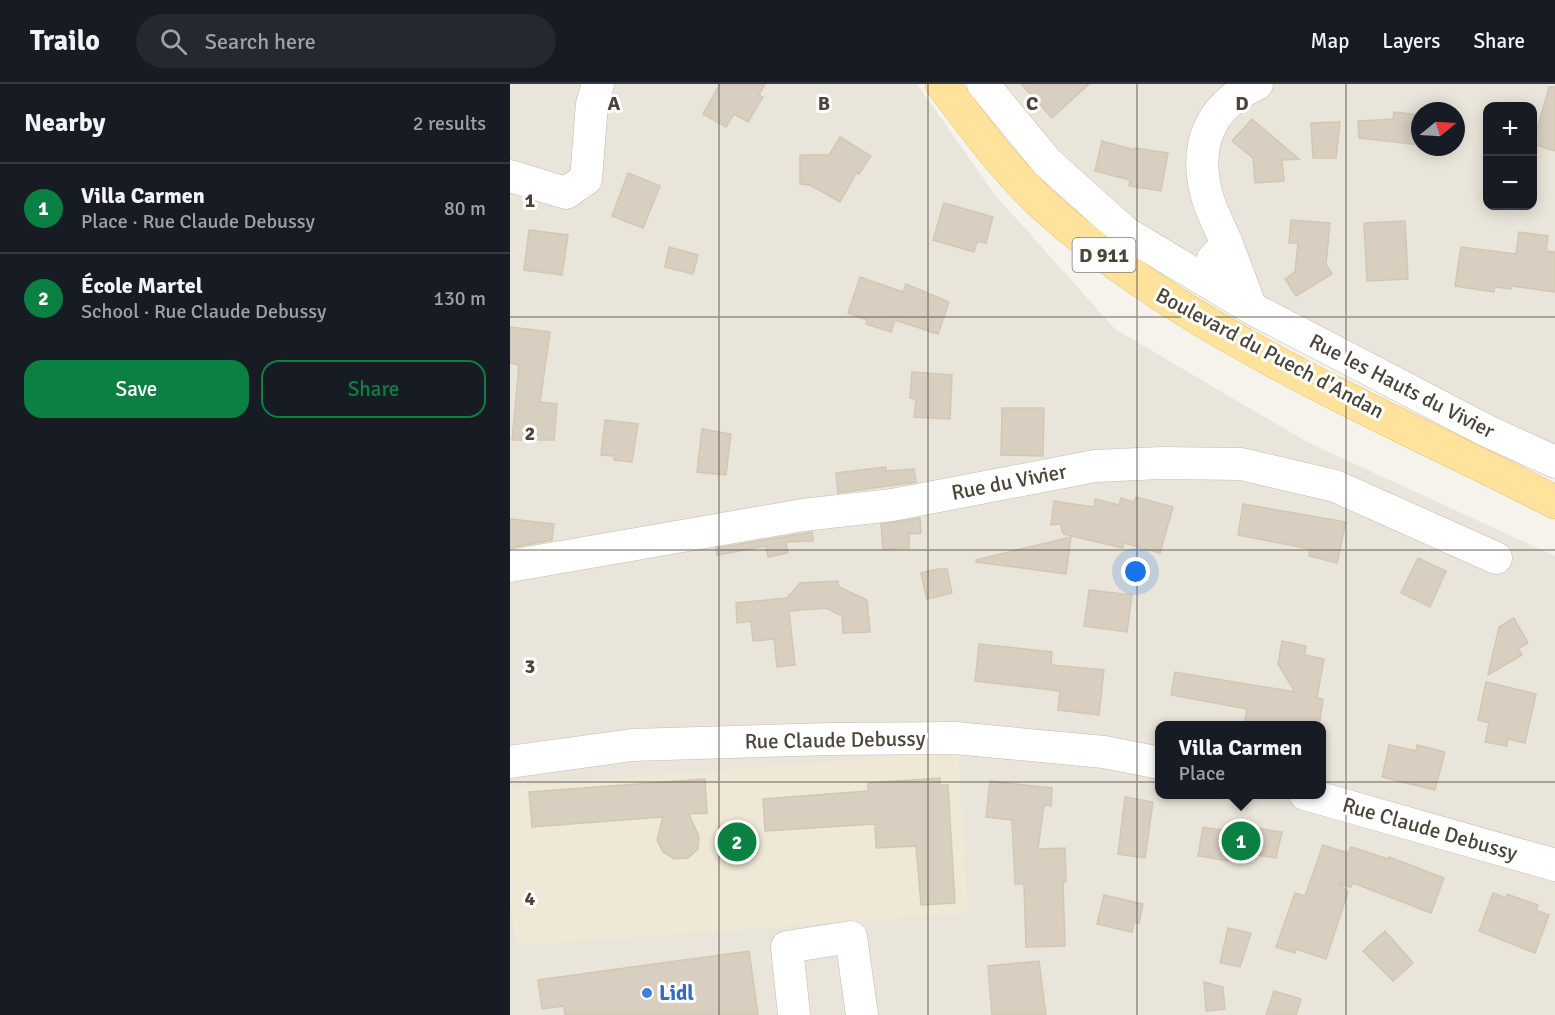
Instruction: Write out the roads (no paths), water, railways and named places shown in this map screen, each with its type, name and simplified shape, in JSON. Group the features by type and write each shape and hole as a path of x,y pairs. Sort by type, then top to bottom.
{"main road":[{"name":"Boulevard du Puech d'Andan","path":"942,84 978,133 1046,207 1110,260 1164,298 1306,376 1555,502"}],"street":[{"path":"510,176 566,193 586,179 592,104 598,84"},
{"name":"Rue les Hauts du Vivier","path":"983,84 1047,162 1126,233 1251,308 1488,431 1555,462"},
{"path":"1251,308 1206,194 1201,164 1206,137 1217,113 1240,92 1257,84"},
{"path":"1197,276 1227,244"},
{"name":"Rue du Vivier","path":"510,566 792,517 892,505 1095,466 1161,463 1241,464 1335,486 1496,558"},
{"name":"Rue Claude Debussy","path":"510,762 632,745 955,738 1104,752 1155,762"},
{"name":"Rue Claude Debussy","path":"1319,799 1555,865"},
{"path":"794,1015 787,947 851,938 862,1015"}],"place":[{"name":"Villa Carmen","path":"1241,841"},
{"name":"École Martel","path":"737,842"},
{"name":"Lidl","path":"647,993"}]}
